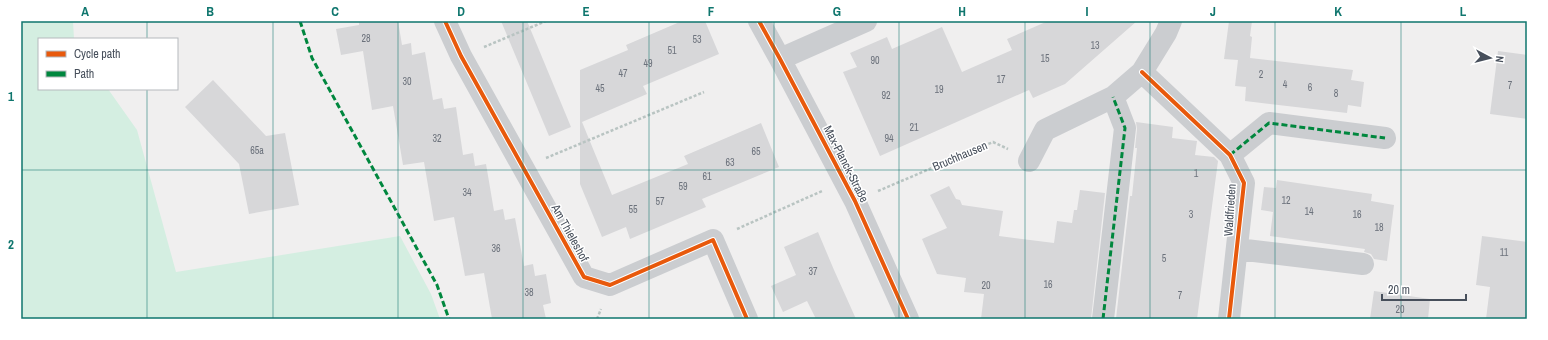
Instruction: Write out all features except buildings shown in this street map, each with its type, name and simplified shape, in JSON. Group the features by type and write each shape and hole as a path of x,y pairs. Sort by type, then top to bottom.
{"street":[{"name":"Am Thieleshof","path":"445,21 461,56 584,277 610,285 713,240"},
{"name":"Max-Planck-Straße","path":"759,21 855,201 908,319"},
{"path":"780,59 866,21"},
{"path":"1029,161 1045,130 1113,97 1142,72 1166,33 1171,21"},
{"name":"Waldfrieden","path":"1142,72 1230,155 1244,183 1229,319"},
{"path":"1103,319 1125,128 1113,97"},
{"path":"1230,155 1269,123 1385,138"},
{"path":"713,240 747,319"},
{"path":"1237,248 1363,264"}],"path":[{"path":"461,56 546,21"},
{"path":"522,168 704,92"},
{"path":"713,240 844,180"}],"green space":[{"path":"21,21 73,21 74,38 38,38 38,90 109,90 137,130 176,272 400,236 431,294 440,319 21,319"}],"marked path":[{"path":"300,21 312,58 437,285 449,319"},
{"path":"1103,319 1125,128 1113,97"},
{"path":"1230,155 1269,123 1385,138"}],"cycle path":[{"path":"445,21 461,56 584,277 610,285 713,240 747,319"},
{"path":"759,21 855,201 908,319"},
{"path":"1142,72 1230,155 1244,183 1229,319"}]}
